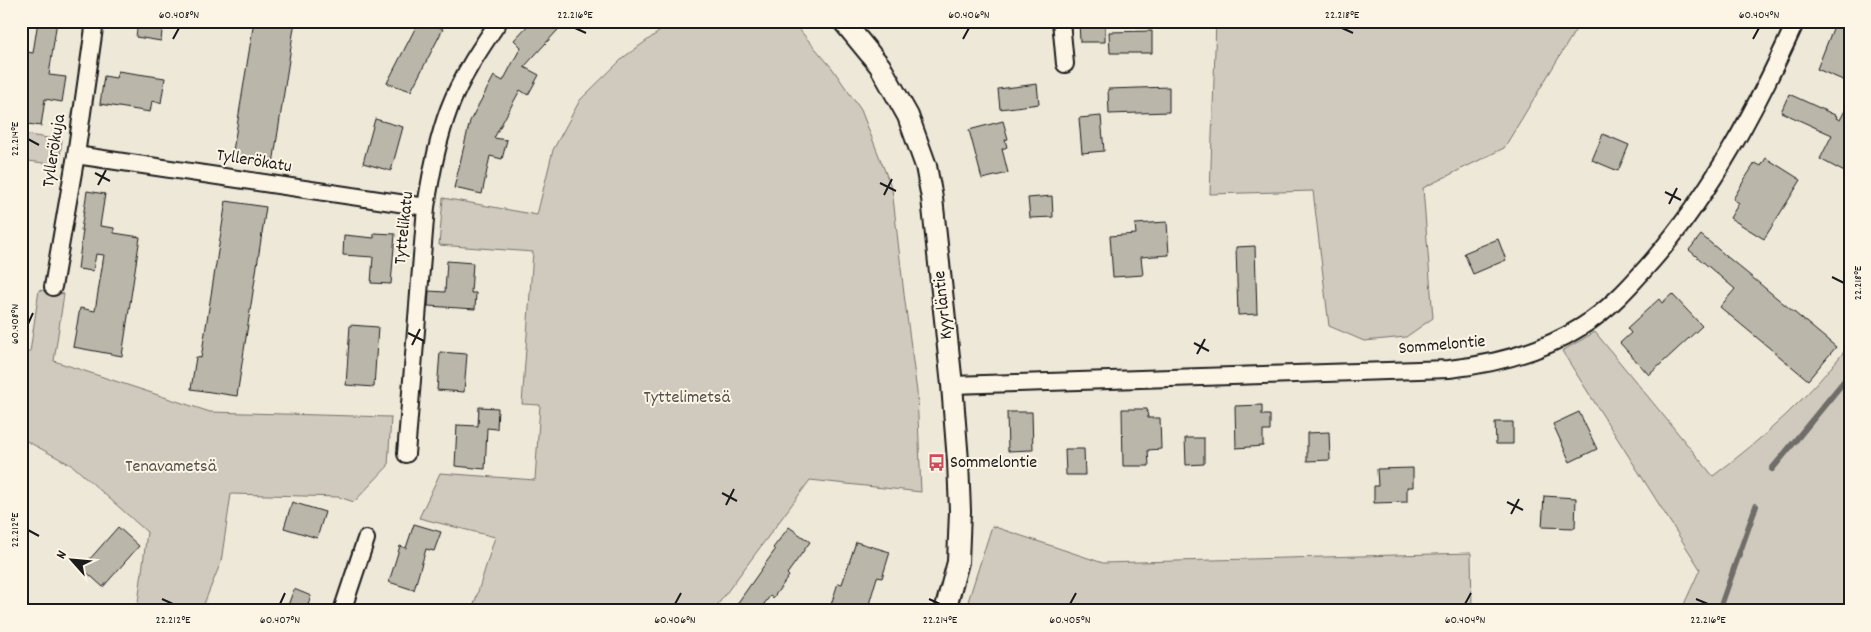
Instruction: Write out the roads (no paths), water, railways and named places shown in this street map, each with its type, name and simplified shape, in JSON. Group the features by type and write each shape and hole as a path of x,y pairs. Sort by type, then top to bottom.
{"street":[{"name":"Tyllerökuja","path":"53,287 76,155 95,21"},
{"name":"Tyttelikatu","path":"406,454 426,207 432,169 449,108 476,55 499,21"},
{"name":"Kyyrläntie","path":"843,21 880,66 908,116 926,166 932,198 952,384 960,511 958,562 945,611"},
{"path":"1060,21 1066,64"},
{"name":"Sommelontie","path":"952,384 1449,368 1478,366 1550,344 1580,328 1604,311 1637,279 1693,210 1744,128 1796,21"},
{"name":"Tyllerökatu","path":"76,155 426,207"},
{"path":"342,611 366,539"}],"waterway":[{"path":"1772,469 1850,374"},
{"path":"1719,611 1756,506"}],"place":[{"name":"Sommelontie","path":"936,463"}],"park label":[{"name":"Tyttelimetsä","path":"687,398"},
{"name":"Tenavametsä","path":"171,467"}]}
